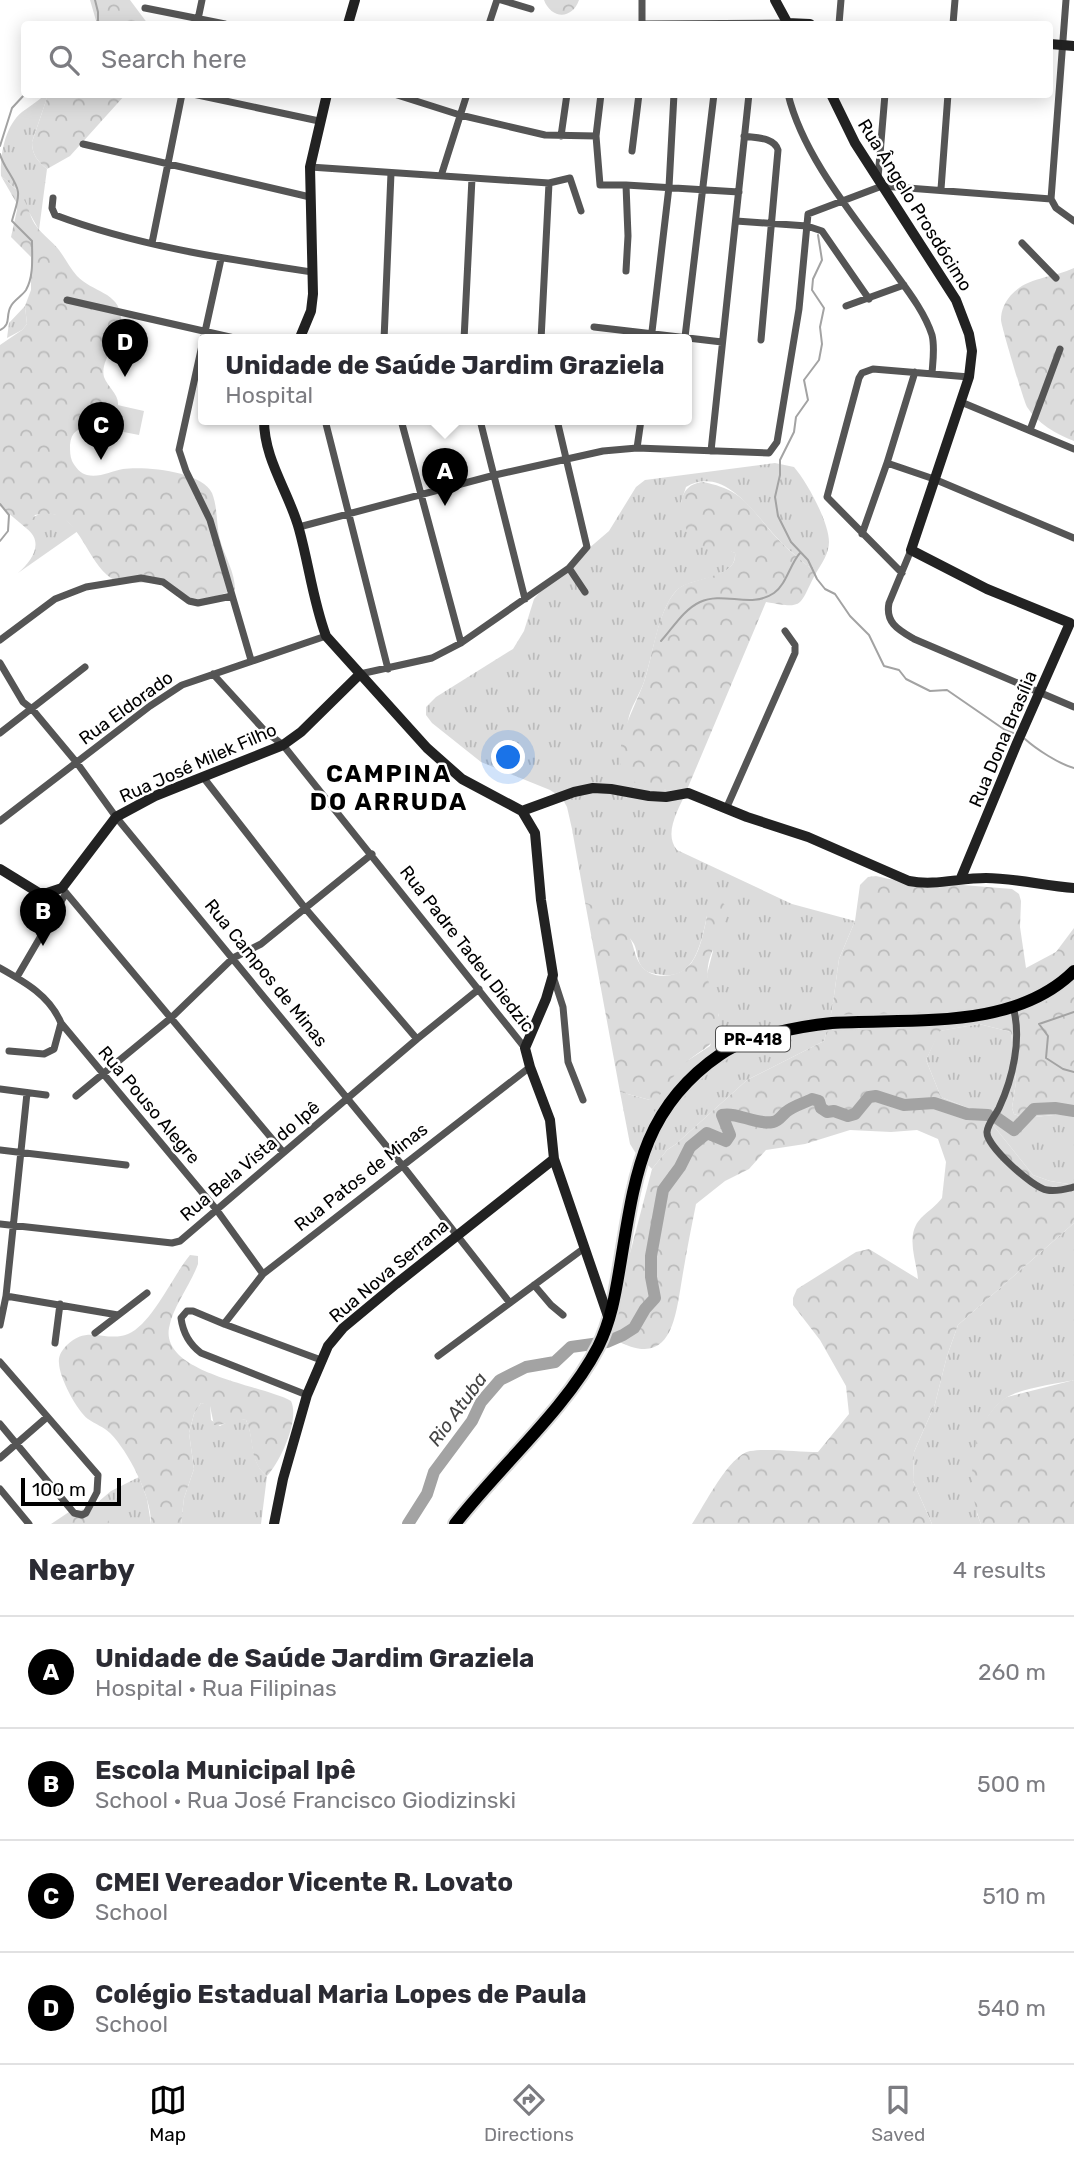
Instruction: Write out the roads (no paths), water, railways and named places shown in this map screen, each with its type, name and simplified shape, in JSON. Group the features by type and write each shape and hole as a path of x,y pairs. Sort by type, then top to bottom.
{"highway":[{"name":"PR-418","path":"455,1524 552,1411 598,1346 607,1325 638,1167 654,1127 670,1101 697,1071 725,1052 752,1039 795,1028 832,1023 965,1017 1013,1007 1044,995 1074,971"}],"street":[{"path":"197,21 202,0"},
{"path":"349,21 355,0"},
{"path":"490,21 499,0 531,9"},
{"path":"642,0 642,21"},
{"path":"775,0 786,21"},
{"path":"839,21 841,0"},
{"path":"953,21 954,0"},
{"path":"1066,0 1069,45 1051,199 1056,208 1074,221"},
{"path":"145,8 193,21"},
{"path":"152,243 181,98"},
{"path":"212,98 319,121"},
{"path":"304,334 313,294 310,167 326,98"},
{"path":"407,98 460,115 545,135 596,136"},
{"path":"440,176 466,98"},
{"path":"561,136 566,98"},
{"path":"601,98 596,136 600,185 626,184 739,192"},
{"path":"632,151 639,98"},
{"path":"651,334 669,187 674,98"},
{"path":"685,334 713,98"},
{"path":"711,451 749,98"},
{"path":"790,98 811,150 842,200 904,285 928,325 933,337 932,373"},
{"name":"Rua Ângelo Prosdócimo","path":"833,98 855,143 956,300 970,342 969,377 911,550 887,612 893,625 914,639 1040,692"},
{"path":"880,183 885,98"},
{"path":"941,189 948,98"},
{"path":"744,136 772,141 778,150 761,340"},
{"path":"83,144 310,197"},
{"path":"310,167 549,183 570,178 581,211"},
{"path":"384,334 391,173"},
{"path":"464,334 472,178"},
{"path":"541,334 549,183"},
{"path":"299,527 495,475 603,451 637,448 769,453 777,442 792,349 808,214 880,183 1051,199"},
{"path":"626,184 626,271"},
{"path":"53,198 52,208 55,215 83,226 221,259 312,272"},
{"path":"736,221 807,226 822,231 869,299"},
{"path":"1022,243 1056,278"},
{"path":"204,334 221,259"},
{"path":"846,306 904,285"},
{"path":"67,300 218,334"},
{"path":"594,327 638,334"},
{"path":"692,338 722,342"},
{"path":"1030,430 1060,349"},
{"path":"198,361 178,450 210,520 251,660"},
{"path":"902,573 830,501 827,492 859,378 867,369 969,377"},
{"path":"862,534 915,372"},
{"path":"961,402 1074,449"},
{"path":"264,425 266,442 299,527 318,615 326,636 448,767 462,779 522,811 535,833 541,900 553,975 563,1007 568,1062 583,1100"},
{"path":"326,425 388,669"},
{"path":"402,425 461,643"},
{"path":"481,425 525,599"},
{"path":"360,674 432,658 461,643 569,568 587,547 558,425"},
{"path":"637,448 640,425"},
{"path":"887,463 934,479 1074,538"},
{"path":"911,550 987,589 1072,624"},
{"path":"569,568 585,592"},
{"path":"0,640 55,599 86,587 141,578 163,582 189,601 198,603 232,596"},
{"name":"Rua Dona Brasília","path":"961,878 1072,624 1074,612"},
{"path":"726,809 794,653 795,645 785,631"},
{"name":"Rua Eldorado","path":"0,821 150,706 182,685 326,636"},
{"name":"Rua Campos de Minas","path":"0,663 23,702 77,763 116,817 348,1098 510,1303"},
{"path":"0,733 85,667"},
{"name":"Rua Padre Tadeu Diedzic","path":"213,674 265,731 283,745 525,1048 550,1120 554,1158 607,1325"},
{"name":"Rua José Milek Filho","path":"64,890 116,817 155,796 283,745 301,732 360,674"},
{"path":"1040,692 1074,707"},
{"path":"203,777 305,908 417,1039"},
{"path":"522,811 573,792 593,788 666,797 688,793 808,838 909,881 924,884 961,878 989,878 1074,888"},
{"path":"76,1096 172,1017 233,958 261,944 372,854"},
{"path":"0,869 39,892 47,894 64,890"},
{"path":"17,977 64,890"},
{"path":"64,890 283,1152"},
{"path":"47,894 51,908 50,918"},
{"name":"Rua Pouso Alegre","path":"0,968 17,977 56,1009 61,1023 216,1209 263,1274"},
{"path":"525,1048 553,975"},
{"name":"Rua Bela Vista do Ipê","path":"0,1224 172,1243 180,1241 479,989"},
{"path":"1013,1007 1017,1021 1014,1057 1002,1100 986,1136 992,1146 1033,1185 1047,1190 1074,1187"},
{"path":"9,1051 44,1054 54,1049 61,1023"},
{"name":"Rua Patos de Minas","path":"224,1324 263,1274 530,1067"},
{"path":"0,1089 46,1095"},
{"path":"0,1325 6,1296 27,1093"},
{"path":"0,1150 126,1165"},
{"name":"Rua Nova Serrana","path":"274,1524 283,1479 307,1395 328,1346 343,1328 457,1233 554,1158"},
{"path":"438,1356 583,1249"},
{"path":"534,1285 563,1315"},
{"path":"95,1333 147,1293"},
{"path":"6,1296 118,1315"},
{"path":"55,1343 60,1304"},
{"path":"307,1395 201,1353 191,1345 182,1329 180,1318 187,1311 194,1311 321,1360"},
{"path":"0,1362 98,1475 97,1492 86,1513 74,1513 0,1424"},
{"path":"0,1458 46,1418"},
{"path":"0,1489 29,1524"}],"waterway":[{"path":"95,0 98,21"},
{"path":"0,146 12,108 21,98"},
{"path":"0,154 18,192 12,221 32,241 29,285 12,304 6,325 0,330"},
{"path":"818,235 822,260 813,279 812,290 824,308 820,327 822,344 819,360 804,380 808,400 796,417 794,432 780,460 775,497 778,516 791,542 808,560 817,579 825,589 835,594 850,616 869,635 884,666 899,670 906,679 930,691 947,690 1013,733"},
{"path":"0,504 9,515 8,531 0,541"},
{"path":"661,641 683,614 700,602 718,598 756,600 774,593 782,585 800,553"},
{"path":"1025,739 1048,756 1074,768"},
{"path":"1074,1012 1039,1024 1048,1036 1046,1058 1063,1069 1074,1072"},
{"name":"Rio Atuba","path":"408,1524 427,1494 434,1472 472,1421 481,1402 500,1380 526,1367 555,1362 571,1347 607,1342 634,1328 655,1298 651,1256 663,1190 680,1167 690,1147 707,1133 726,1141 730,1135 722,1115 773,1122 792,1108 812,1099 819,1101 821,1108 827,1112 834,1111 848,1116 855,1114 869,1097 876,1096 904,1105 934,1103 967,1114 988,1115"},
{"name":"Rio Atuba","path":"997,1118 1014,1130 1034,1109 1074,1111"}],"place":[{"name":"Colégio Estadual Maria Lopes de Paula","path":"125,377"},
{"name":"CMEI Vereador Vicente R. Lovato","path":"101,460"},
{"name":"Unidade de Saúde Jardim Graziela","path":"445,506"},
{"name":"Escola Municipal Ipê","path":"43,946"}],"district":[{"name":"CAMPINA DO ARRUDA","path":"389,788"}]}
